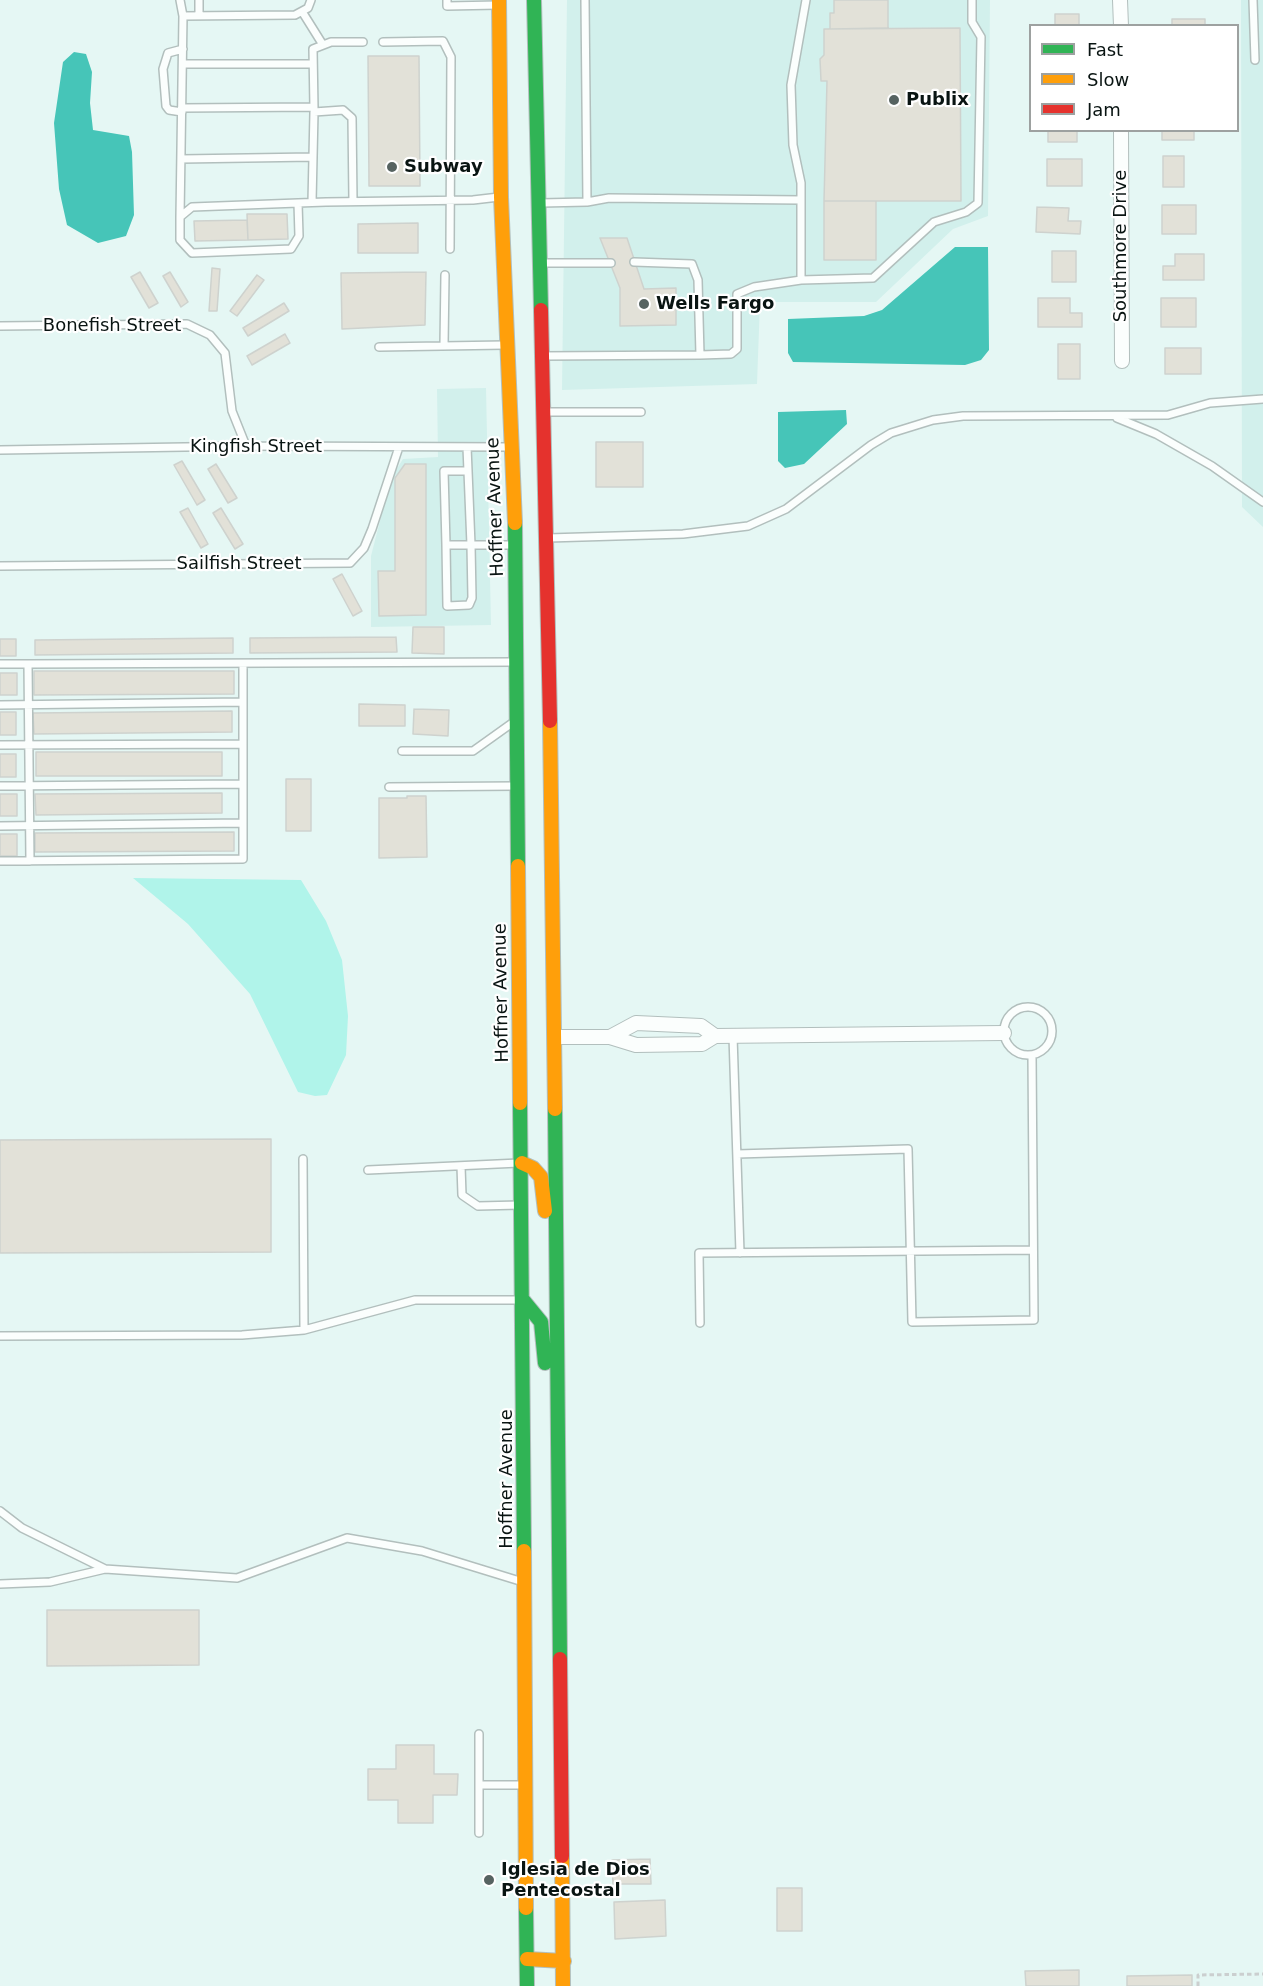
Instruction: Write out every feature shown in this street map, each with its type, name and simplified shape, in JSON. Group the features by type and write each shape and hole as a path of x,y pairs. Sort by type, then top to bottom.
{"main road":[{"path":"534,0 551,740 564,1986"},
{"name":"Hoffner Avenue","path":"499,3 501,197 516,545 528,1785 527,1986"},
{"path":"512,447 522,468 524,508 531,524 546,538"},
{"path":"516,545 532,563 539,708 551,740"},
{"path":"522,1163 533,1168 541,1177 545,1197 545,1265 549,1289 558,1311"},
{"path":"524,1300 541,1322 545,1342 547,1541 561,1573"},
{"path":"527,1959 564,1961"}],"street":[{"path":"1120,0 1120,24"},
{"name":"Southmore Drive","path":"1121,132 1122,361"},
{"path":"610,1037 636,1023 701,1026 715,1036"},
{"path":"555,1037 610,1037 636,1045 702,1044 715,1036 1004,1033"}],"lane":[{"path":"180,0 183,16 180,240 192,253 291,249 299,236 298,203"},
{"path":"199,0 199,16"},
{"path":"183,16 295,15 308,8 311,0"},
{"path":"447,0 447,6 499,3"},
{"path":"585,0 586,202"},
{"path":"801,280 801,183 793,145 791,85 806,0"},
{"path":"543,356 731,354 737,349 737,294 754,287 801,280 873,278 934,222 966,212 978,203 981,38 972,22 972,0"},
{"path":"1253,0 1255,60"},
{"path":"303,12 322,45"},
{"path":"384,42 443,41 451,57 450,249"},
{"path":"312,202 313,49 331,42 363,42"},
{"path":"183,49 168,53 163,69 166,106 170,110 343,110 352,118 353,201"},
{"path":"183,64 313,64"},
{"path":"181,159 313,157"},
{"path":"180,217 192,207 501,197"},
{"path":"539,203 586,202 609,198 801,200"},
{"path":"634,262 692,264 698,280 700,355"},
{"path":"540,263 611,263"},
{"path":"444,345 445,275"},
{"name":"Bonefish Street","path":"0,326 187,324 210,335 225,353 231,411 246,446"},
{"path":"379,347 509,345"},
{"path":"546,538 683,534 748,526 786,509 881,439 909,426 933,420 963,416 1168,415 1210,403 1263,399"},
{"path":"544,412 641,412"},
{"path":"1114,417 1156,434 1212,466 1263,502"},
{"name":"Kingfish Street","path":"0,450 246,446 512,447"},
{"name":"Sailfish Street","path":"0,566 350,563 364,548 399,447"},
{"path":"466,447 468,471 471,545 472,598 469,605 447,606 444,471 468,471"},
{"path":"446,545 516,545"},
{"path":"0,664 517,662"},
{"path":"28,664 30,861"},
{"path":"0,861 243,859 243,664"},
{"path":"0,705 243,702"},
{"path":"402,751 473,751 517,719"},
{"path":"0,745 243,744"},
{"path":"0,786 243,784"},
{"path":"388,787 518,786"},
{"path":"0,826 243,823"},
{"path":"1029,1007 1044,1013 1052,1026 1050,1042 1046,1048 1032,1056 1016,1052 1010,1047 1004,1033 1008,1017 1014,1012 1029,1007"},
{"path":"733,1036 740,1252"},
{"path":"737,1154 908,1149 912,1322 1034,1320 1032,1056"},
{"path":"303,1159 304,1330"},
{"path":"368,1170 522,1163"},
{"path":"461,1166 462,1195 478,1206 522,1205"},
{"path":"700,1323 699,1253 1033,1250"},
{"path":"0,1336 242,1335 304,1330 416,1300 524,1300"},
{"path":"0,1511 22,1528 105,1569"},
{"path":"0,1584 50,1582 105,1569 237,1578 347,1538 422,1551 526,1583"},
{"path":"478,1734 479,1833"},
{"path":"479,1785 528,1785"}],"path":[{"path":"1198,1986 1198,1975 1263,1974"}],"shaded area":[{"path":"567,0 990,0 988,216 953,229 876,302 760,302 757,384 562,390"},
{"path":"1241,0 1263,0 1263,527 1242,507"},
{"path":"486,388 491,625 371,627 371,556 391,478 403,459 438,457 437,389"}],"green space":[{"path":"133,878 301,880 326,921 342,960 348,1016 346,1055 327,1095 315,1096 298,1092 250,994 188,924"}],"water":[{"path":"74,52 86,54 92,72 90,103 93,130 129,136 132,152 134,215 126,236 98,243 67,225 59,189 54,123 63,62"},
{"path":"955,247 988,247 989,350 981,360 965,365 793,362 788,353 788,319 864,316 882,310"},
{"path":"846,410 847,424 804,464 785,468 778,461 778,412"}],"building":[{"path":"834,0 888,0 888,28 830,29 830,13 834,13"},
{"path":"1055,14 1079,14 1079,24 1055,24"},
{"path":"1172,19 1205,19 1205,24 1172,24"},
{"name":"Publix","path":"960,28 961,201 824,201 827,81 821,81 820,59 824,55 824,29"},
{"path":"368,56 419,56 420,186 369,186"},
{"path":"1048,132 1077,132 1077,142 1048,142"},
{"path":"1162,132 1194,132 1194,140 1162,140"},
{"path":"1163,156 1184,156 1184,187 1163,187"},
{"path":"1047,159 1082,159 1082,186 1047,186"},
{"path":"824,201 876,201 876,260 824,260"},
{"path":"1162,205 1196,205 1196,234 1162,234"},
{"path":"1037,207 1069,208 1068,221 1081,221 1080,234 1036,232"},
{"path":"247,214 287,214 288,239 248,240"},
{"path":"247,220 248,240 195,241 194,221"},
{"path":"418,223 418,253 358,253 358,224"},
{"path":"600,238 627,238 644,289 676,288 676,325 620,326 620,288"},
{"path":"1052,251 1076,251 1076,282 1052,282"},
{"path":"1175,254 1204,254 1204,280 1163,280 1163,266 1175,266"},
{"path":"212,268 220,269 217,311 209,311"},
{"path":"140,272 158,303 149,308 131,277"},
{"path":"170,272 188,302 181,307 163,276"},
{"path":"426,272 425,325 342,329 341,273"},
{"path":"257,275 264,280 237,316 230,311"},
{"path":"1038,298 1070,298 1070,313 1082,313 1082,327 1038,327"},
{"path":"1161,298 1196,298 1196,327 1161,327"},
{"path":"284,303 289,311 248,336 243,328"},
{"path":"285,334 290,343 252,365 247,356"},
{"path":"1058,344 1080,344 1080,379 1058,379"},
{"path":"1165,348 1201,348 1201,374 1165,374"},
{"path":"596,442 643,442 643,487 596,487"},
{"path":"182,461 205,500 197,505 174,465"},
{"path":"216,464 237,498 228,503 208,469"},
{"path":"405,464 426,464 426,615 379,616 378,571 395,571 395,478"},
{"path":"188,508 208,544 201,548 180,512"},
{"path":"221,508 243,544 235,549 213,513"},
{"path":"342,574 362,611 353,616 333,579"},
{"path":"413,627 444,627 444,654 412,653"},
{"path":"396,637 397,652 250,653 250,638"},
{"path":"233,638 233,653 35,655 35,640"},
{"path":"0,639 16,639 16,656 0,656"},
{"path":"34,671 234,671 234,694 34,695"},
{"path":"0,673 17,673 17,695 0,695"},
{"path":"359,704 405,705 405,726 359,726"},
{"path":"414,709 449,710 448,736 413,734"},
{"path":"232,711 232,732 34,734 33,713"},
{"path":"0,712 16,712 16,735 0,735"},
{"path":"36,752 222,752 222,776 36,776"},
{"path":"0,754 16,754 16,777 0,777"},
{"path":"286,779 311,779 311,831 286,831"},
{"path":"222,793 222,813 36,815 35,794"},
{"path":"0,794 17,794 17,816 0,816"},
{"path":"407,796 426,796 427,857 379,858 379,798 407,798"},
{"path":"234,832 234,851 35,852 35,833"},
{"path":"0,834 17,834 17,856 0,856"},
{"path":"271,1139 271,1252 0,1253 0,1140"},
{"path":"47,1610 199,1610 199,1665 47,1666"},
{"path":"396,1745 434,1745 434,1774 458,1774 457,1795 433,1795 433,1823 398,1823 398,1800 368,1800 368,1769 396,1769"},
{"path":"650,1859 651,1884 613,1884 612,1860"},
{"path":"777,1888 802,1888 802,1931 777,1931"},
{"path":"665,1900 666,1936 615,1939 614,1902"},
{"path":"1079,1970 1079,1986 1026,1986 1025,1971"},
{"path":"1192,1975 1192,1986 1127,1986 1127,1976"}],"traffic: fast":[{"path":"534,0 541,310"},
{"path":"515,523 518,866"},
{"path":"520,1103 524,1551"},
{"path":"555,1109 560,1659"},
{"path":"523,1300 541,1322 545,1363"},
{"path":"526,1908 527,1986"}],"traffic: slow":[{"path":"499,0 501,197 515,523"},
{"path":"550,721 555,1109"},
{"path":"518,866 520,1103"},
{"path":"522,1163 533,1168 541,1177 545,1211"},
{"path":"524,1551 526,1908"},
{"path":"562,1856 563,1986"},
{"path":"527,1959 564,1961"}],"traffic: jam":[{"path":"541,310 550,721"},
{"path":"560,1659 562,1856"}],"place":[{"name":"Publix","path":"894,100"},
{"name":"Subway","path":"392,167"},
{"name":"Wells Fargo","path":"644,304"},
{"name":"Iglesia de Dios Pentecostal","path":"489,1880"}]}
